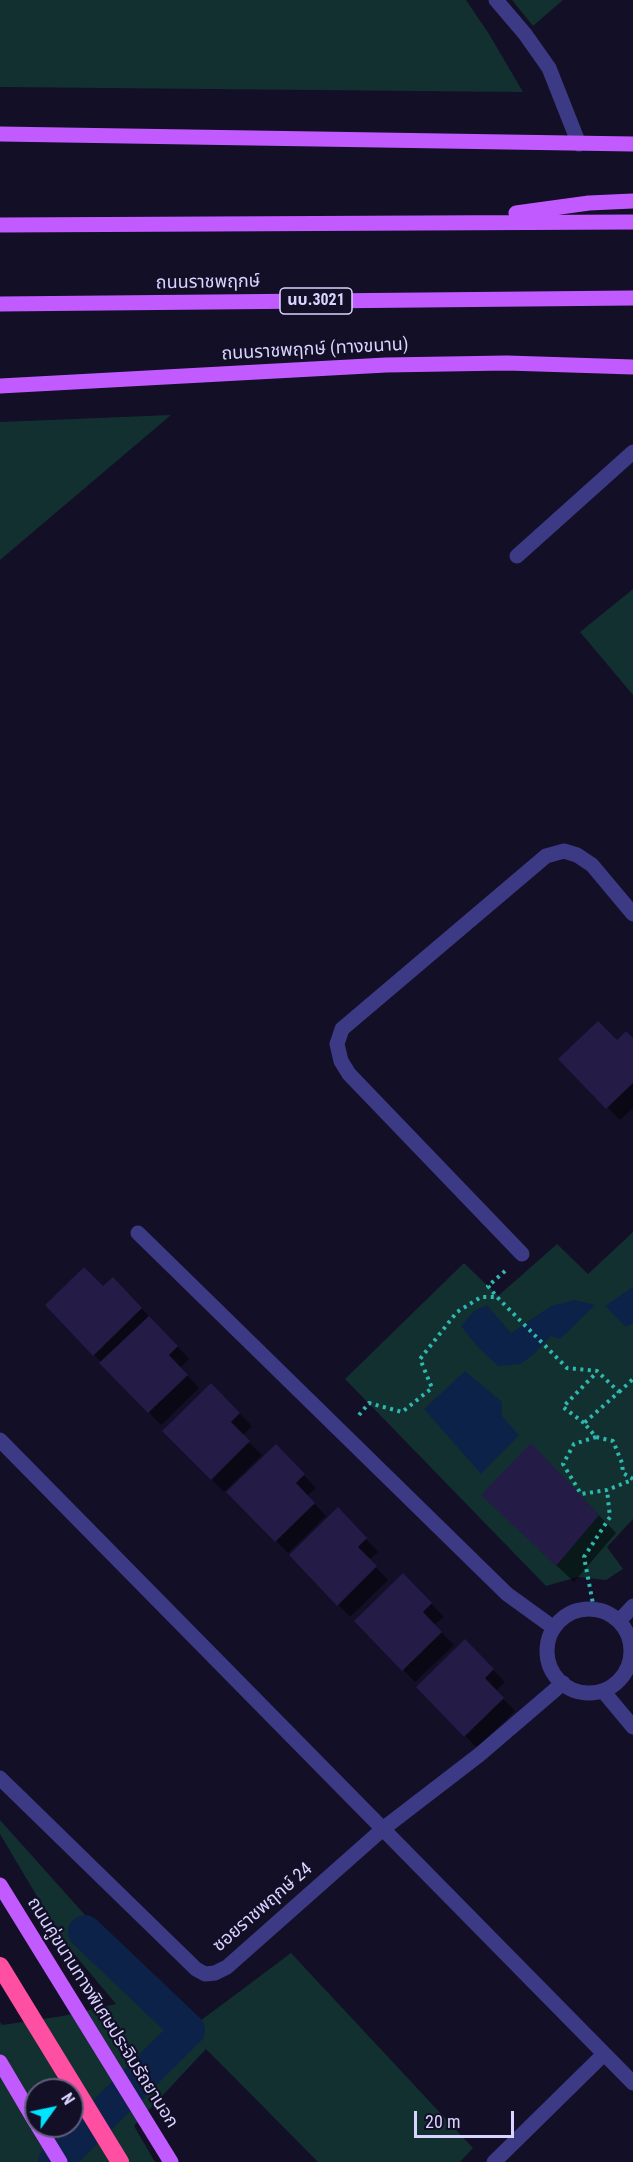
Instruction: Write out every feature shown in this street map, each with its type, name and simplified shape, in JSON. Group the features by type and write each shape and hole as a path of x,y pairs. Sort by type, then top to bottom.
{"highway":[{"path":"0,1966 120,2162"}],"main road":[{"path":"0,134 633,144"},
{"path":"460,221 589,203 633,201"},
{"path":"0,225 460,221 633,222"},
{"name":"ถนนราชพฤกษ์","path":"0,304 633,298"},
{"name":"ถนนราชพฤกษ์ (ทางขนาน)","path":"0,386 386,365 507,363 633,367"},
{"name":"ถนนคู่ขนานทางพิเศษประจิมรัถยานอก","path":"0,1885 171,2162"},
{"path":"0,2062 24,2102"},
{"path":"45,2138 60,2162"}],"street":[{"path":"496,0 525,34 549,68 579,144"},
{"path":"517,556 633,452"},
{"path":"522,1254 349,1074 341,1060 337,1044 342,1029 546,856 564,851 592,865 633,914"},
{"path":"138,1233 507,1594 554,1628"},
{"path":"0,1440 633,2083"},
{"path":"619,1621 633,1606"},
{"path":"594,1609 607,1613 619,1621 628,1635 631,1652 627,1669 617,1682 603,1691 589,1693 575,1690 563,1683 553,1672 548,1658 548,1642 554,1628 571,1613 594,1609"},
{"name":"ซอยราชพฤกษ์ 24","path":"0,1778 196,1969 205,1974 215,1973 227,1967 384,1828 479,1755 563,1683"},
{"path":"603,1691 633,1727"},
{"path":"494,2162 604,2054"}],"path":[{"path":"522,1254 488,1286 567,1368 597,1371 619,1392"},
{"path":"342,1434 369,1403 402,1412 432,1388 420,1359 457,1312 481,1297 497,1297"},
{"path":"596,1437 563,1407 597,1371"},
{"path":"584,1424 633,1379"},
{"path":"596,1437 613,1441 622,1462 623,1473 633,1480 607,1491 581,1494 563,1464 574,1444 596,1437"},
{"path":"594,1609 584,1557 610,1517 607,1491"}],"green space":[{"path":"0,0 466,0 523,92 0,87"},
{"path":"512,0 563,0 533,26"},
{"path":"171,415 0,560 0,422"},
{"path":"633,589 633,695 580,632"},
{"path":"633,1232 633,1519 607,1547 623,1569 606,1580 578,1577 546,1586 345,1379 464,1263 498,1296 557,1244 588,1274"},
{"path":"0,1820 188,2030 291,1953 473,2148 460,2162 318,2162 206,2049 134,2126 155,2162 0,2162 0,2022 2,2025 63,2016 116,2004 64,1942 0,1834"}],"water":[{"path":"633,1287 633,1323 626,1327 605,1306"},
{"path":"575,1300 595,1305 560,1339 551,1336 533,1355 520,1364 498,1366 477,1346 461,1326 474,1311 487,1305 511,1333 551,1306"},
{"path":"465,1371 502,1402 502,1416 519,1435 481,1474 424,1409"}],"building":[{"path":"598,1021 617,1040 626,1031 633,1038 633,1083 606,1109 558,1059"},
{"path":"84,1267 103,1286 113,1277 142,1308 93,1356 45,1305"},
{"path":"149,1316 178,1346 169,1355 188,1375 148,1413 99,1363"},
{"path":"211,1383 240,1413 231,1422 250,1441 211,1480 162,1431"},
{"path":"531,1443 599,1515 556,1566 481,1495"},
{"path":"276,1444 305,1474 296,1483 315,1503 275,1542 226,1492"},
{"path":"338,1507 367,1538 358,1547 377,1566 337,1606 289,1555"},
{"path":"403,1573 432,1603 423,1612 442,1632 402,1671 354,1621"},
{"path":"465,1639 494,1669 485,1678 504,1698 464,1737 416,1687"}],"waterway":[{"path":"55,2162 188,2030 85,1932"}]}
